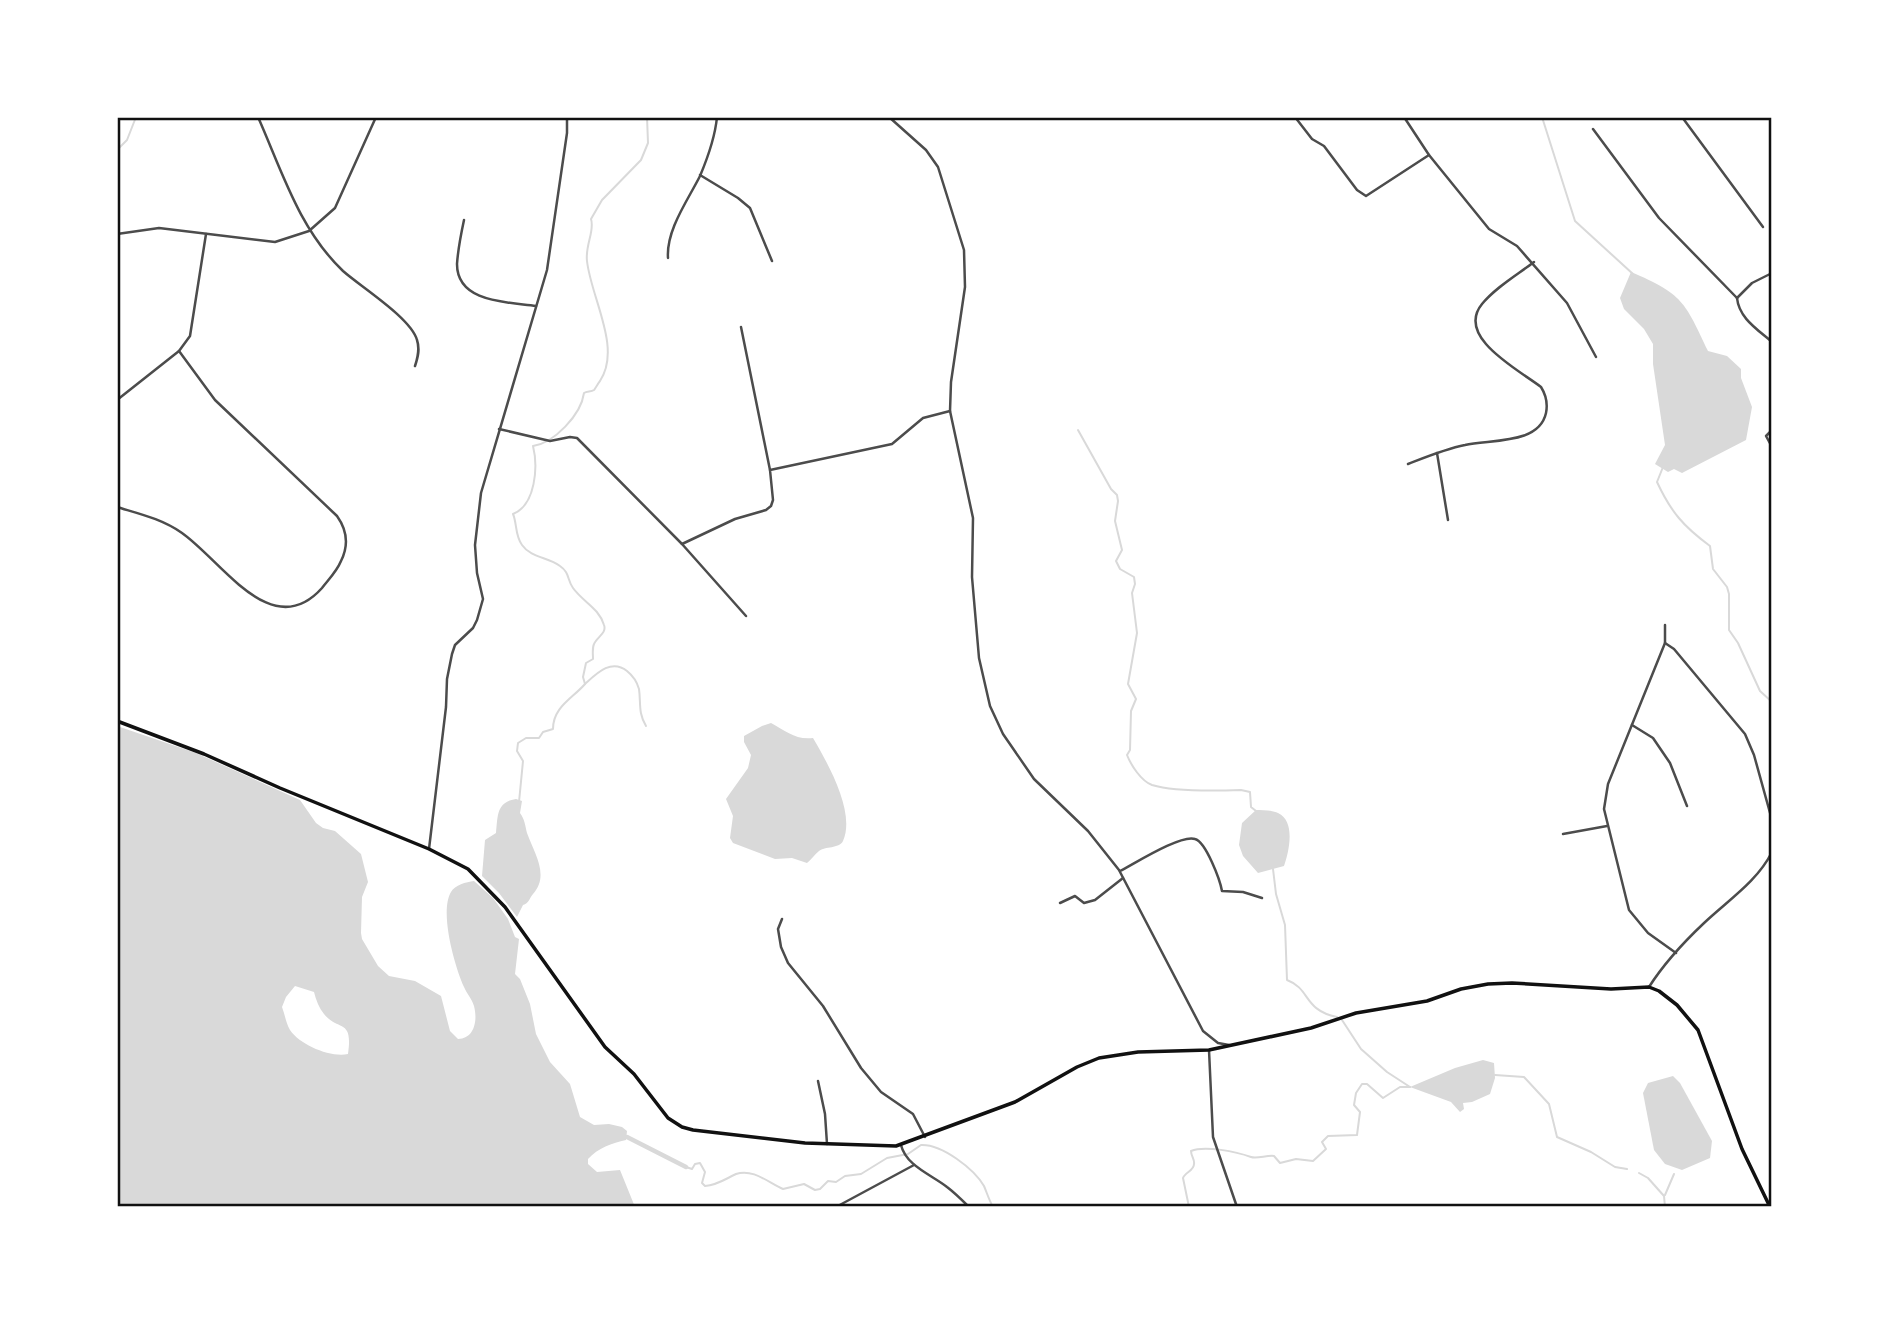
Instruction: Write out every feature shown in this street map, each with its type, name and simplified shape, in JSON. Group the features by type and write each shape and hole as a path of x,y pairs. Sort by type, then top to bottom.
{"main road":[{"path":"117,721 204,754 429,849 464,867 495,895 601,1041 634,1074 660,1108 674,1122 705,1132 902,1148 1015,1102 1077,1066 1099,1058 1128,1053 1209,1050 1311,1028 1356,1013 1427,1001 1461,989 1488,984 1520,983 1611,989 1649,987 1660,991 1677,1004 1698,1030 1742,1149 1770,1207"}],"street":[{"path":"258,117 286,185 309,230 343,270 410,327 418,343 415,366"},
{"path":"117,234 159,228 275,242 309,230 335,208 376,117"},
{"path":"429,849 452,654 455,645 473,628 483,599 475,558 479,506 499,429 547,270 567,117"},
{"path":"668,258 667,250 673,233 713,142 717,117"},
{"path":"889,117 926,150 938,167 964,250 965,287 951,382 950,411 973,519 972,570 979,658 984,686 996,723 1034,779 1088,831 1120,872 1203,1031 1218,1043 1229,1045"},
{"path":"1295,117 1312,139 1324,146 1357,190 1366,196 1429,155"},
{"path":"1404,117 1429,155 1489,229 1517,246 1534,262 1567,303 1596,357"},
{"path":"1682,117 1763,227"},
{"path":"1593,129 1659,218 1737,298 1743,317 1772,342"},
{"path":"700,175 750,208 772,261"},
{"path":"464,220 457,265 462,283 475,294 487,299 536,306"},
{"path":"117,400 179,351 190,336 206,234"},
{"path":"1408,464 1468,444 1528,435 1543,423 1547,404 1541,387 1489,348 1477,334 1475,325 1480,306 1534,262"},
{"path":"1737,298 1752,283 1772,273"},
{"path":"682,544 734,519 766,510 773,500 770,470 741,327"},
{"path":"117,507 152,517 177,530 254,596 279,608 297,606 317,594 340,564 344,554 346,533 337,516 215,400 179,351"},
{"path":"770,470 892,444 923,418 950,411"},
{"path":"499,429 550,441 578,438 682,544 747,616"},
{"path":"1772,430 1766,436 1772,447"},
{"path":"1437,453 1448,520"},
{"path":"1665,625 1665,643 1608,784 1604,809 1629,910 1647,933 1676,953"},
{"path":"1665,643 1674,649 1745,734 1754,755 1772,820"},
{"path":"1632,725 1653,738 1670,764 1687,806"},
{"path":"1563,834 1607,826"},
{"path":"1120,872 1168,846 1192,838 1204,846 1222,891 1242,892 1262,898"},
{"path":"1649,987 1702,924 1751,880 1772,852"},
{"path":"1060,903 1075,896 1084,903 1091,902 1123,878"},
{"path":"782,919 778,929 781,947 788,963 823,1006 866,1075 881,1092 914,1114 925,1137"},
{"path":"1209,1050 1212,1124 1217,1150 1237,1207"},
{"path":"818,1081 825,1114 827,1144"},
{"path":"902,1148 915,1165 951,1189 969,1207"},
{"path":"836,1207 915,1165"}],"shaded area":[{"path":"1631,272 1662,287 1680,301 1694,321 1708,351 1727,356 1741,369 1741,378 1752,407 1746,440 1682,473 1674,469 1668,472 1655,464 1665,445 1653,364 1653,344 1644,329 1624,309 1620,298"},
{"path":"771,723 796,736 813,738 832,773 843,802 846,829 843,841 819,851 807,863 792,858 775,859 733,843 730,838 733,816 726,799 748,768 751,755 744,736"},
{"path":"117,726 196,753 300,800 316,823 335,831 361,854 368,882 362,897 362,939 378,966 389,976 415,981 441,996 450,1031 458,1039 471,1033 475,1012 460,978 453,953 447,926 448,901 455,887 474,881 493,898 508,919 515,937 519,939 515,974 520,979 530,1004 536,1034 550,1062 570,1084 580,1117 594,1125 609,1124 627,1131 626,1140 601,1149 588,1159 588,1164 597,1172 620,1170 635,1207 117,1207","holes":["295,986 314,992 324,1014 347,1030 348,1054 333,1054 316,1049 301,1041 290,1030 282,1007 286,997"]},
{"path":"516,799 522,801 520,813 540,872 538,887 517,917 482,876 485,840 496,833 501,807"},
{"path":"1256,810 1273,811 1284,817 1290,837 1284,866 1258,873 1243,856 1239,845 1242,823"},
{"path":"1483,1060 1494,1063 1495,1078 1490,1094 1463,1103 1464,1109 1460,1112 1451,1102 1410,1087 1455,1068"},
{"path":"1673,1076 1680,1083 1712,1141 1710,1158 1682,1170 1665,1164 1654,1150 1643,1093 1648,1083"}],"waterway":[{"path":"117,150 127,140 136,117"},
{"path":"519,802 523,761 517,751 518,743 526,738 539,738 543,732 553,729 560,709 585,684 583,677 586,663 593,659 593,646 605,628 595,610 573,588 563,569 522,545 513,514 527,502 534,484 533,446 549,440 565,427 578,410 584,393 594,390 606,368 607,338 587,261 591,219 602,200 641,160 648,143 647,117"},
{"path":"1542,117 1575,221 1633,274"},
{"path":"1078,430 1117,495 1115,521 1122,550 1116,561 1120,569 1134,577 1132,593 1137,633 1128,684 1136,699 1131,711 1130,750 1127,755 1140,776 1152,785 1183,790 1250,792 1251,807 1256,811"},
{"path":"1663,467 1657,482 1679,518 1710,546 1713,569 1729,594 1729,630 1738,643 1760,691 1772,702"},
{"path":"585,684 610,667 621,667 627,671 638,686 641,712 646,726"},
{"path":"1273,869 1276,894 1285,925 1287,980 1295,984 1318,1010 1337,1017"},
{"path":"1342,1020 1361,1049 1387,1072 1410,1087"},
{"path":"1495,1075 1524,1077 1549,1104 1557,1137 1591,1152 1615,1167 1627,1169"},
{"path":"1189,1207 1183,1178 1194,1166 1191,1151 1212,1149 1253,1157 1274,1156 1280,1163 1296,1159 1313,1161 1326,1149 1322,1142 1328,1136 1357,1135 1360,1112 1354,1105 1356,1093 1362,1084 1367,1084 1383,1098 1400,1087 1410,1087"},
{"path":"627,1137 686,1167"},
{"path":"686,1167 692,1169 695,1164 700,1163 705,1172 702,1183 705,1186 736,1174 749,1173 783,1189 804,1184 815,1190 828,1181 836,1182 845,1176 861,1174 887,1158 908,1154 921,1145 929,1146 948,1153 973,1172 984,1186 993,1207"},
{"path":"1639,1173 1648,1178 1664,1196 1665,1207"},
{"path":"1665,1195 1674,1174"}]}
